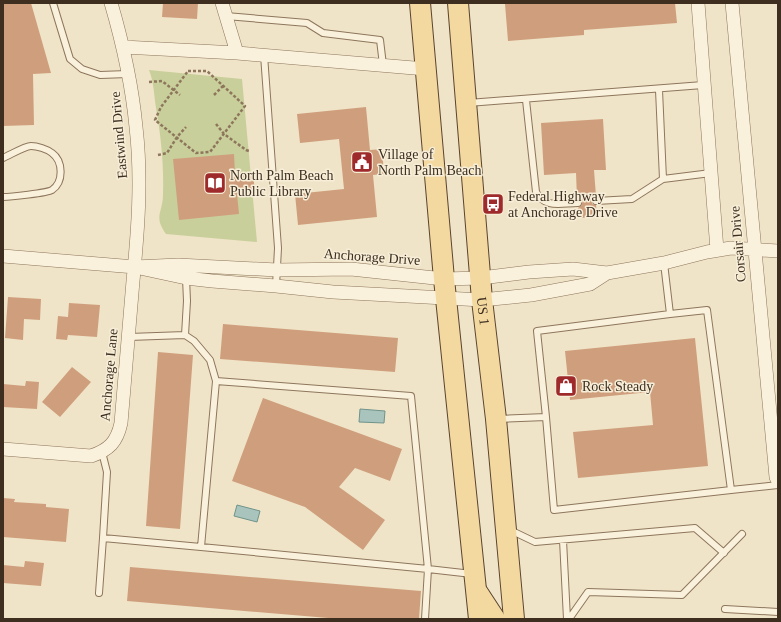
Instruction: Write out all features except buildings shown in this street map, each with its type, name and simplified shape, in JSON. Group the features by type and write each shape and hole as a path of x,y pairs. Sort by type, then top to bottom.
{"main road":[{"path":"420,3 444,279 479,619"},
{"name":"US 1","path":"458,3 482,300 496,419 514,619"},
{"path":"476,582 495,619"}],"street":[{"name":"Eastwind Drive","path":"111,3 123,47 136,128 139,163 139,209 135,266"},
{"path":"698,3 717,250"},
{"name":"Corsair Drive","path":"732,3 754,249 776,462 776,476 778,481"},
{"path":"224,9 236,53"},
{"path":"123,47 264,55 426,69"},
{"path":"607,273 664,263 731,248 778,251"},
{"name":"Anchorage Drive","path":"3,256 135,266 178,265 277,270 351,269 444,279 481,278 529,272 573,269 607,273"},
{"name":"Anchorage Drive","path":"135,266 186,278 333,292 482,300 531,295 590,284 607,273"},
{"name":"Anchorage Lane","path":"102,452 113,443 119,434 121,423 135,266"},
{"path":"3,449 91,456 102,452"}],"lane":[{"path":"54,3 70,59 82,69 100,75 128,74"},
{"path":"224,9 307,23 323,33 380,40 383,65"},
{"path":"264,55 278,248 276,286"},
{"path":"467,103 659,90 704,85"},
{"path":"659,90 663,179"},
{"path":"526,100 536,192 539,198 544,202 551,204 578,203"},
{"path":"3,158 31,146 41,148 52,153 58,161 61,173 59,183 51,191 3,197"},
{"path":"596,201 632,198 663,179 711,173"},
{"path":"664,263 670,314"},
{"path":"185,335 187,301 186,278"},
{"path":"731,490 707,310 537,331 554,510 778,485"},
{"path":"129,337 185,335 194,341 210,360 216,380 201,548"},
{"path":"216,380 412,396 428,569 425,619"},
{"path":"496,419 546,417"},
{"path":"99,593 107,472 102,452"},
{"path":"506,528 536,542 695,528 724,553"},
{"path":"568,619 588,592 682,595 742,534"},
{"path":"103,538 428,569 476,582"},
{"path":"563,540 568,619"},
{"path":"725,609 778,612"}],"path":[{"path":"188,71 206,71 245,106 210,152 196,153 155,120 161,107 174,90 188,71"},
{"path":"150,82 162,81 180,95"},
{"path":"214,95 223,86"},
{"path":"216,124 224,134 249,151"},
{"path":"158,155 166,153 186,127"}],"green space":[{"path":"149,70 242,79 257,242 166,234 162,228 159,218 163,200 162,151 154,89"}],"water":[{"path":"360,409 385,411 384,423 359,422"},
{"path":"237,505 260,511 257,522 234,516"}],"place":[{"name":"Village of North Palm Beach","path":"362,162"},
{"name":"North Palm Beach Public Library","path":"215,183"},
{"name":"Federal Highway at Anchorage Drive","path":"493,204"},
{"name":"Rock Steady","path":"566,386"}]}
